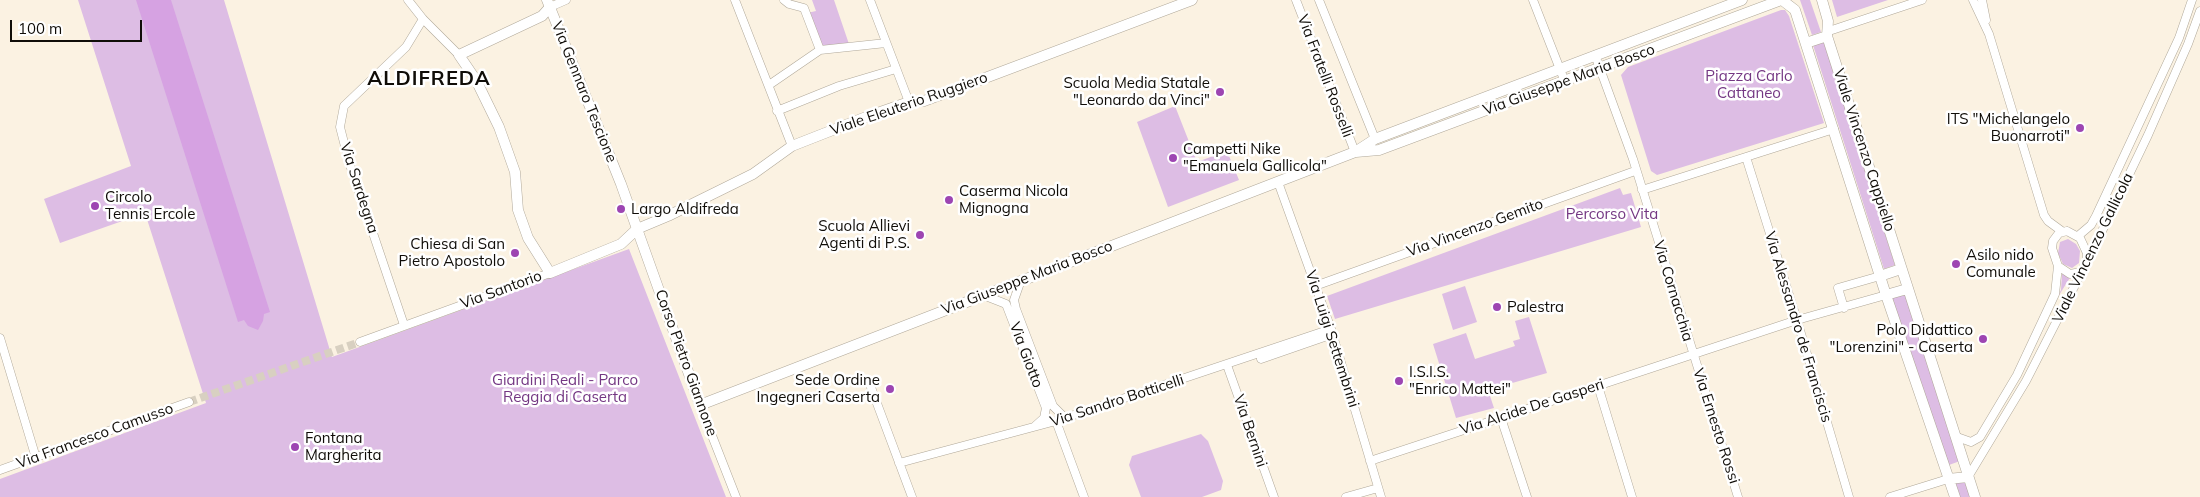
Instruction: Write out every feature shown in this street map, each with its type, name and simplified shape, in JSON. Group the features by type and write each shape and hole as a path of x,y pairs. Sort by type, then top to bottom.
{"street":[{"path":"408,0 423,19 459,55 476,80 499,127 515,172 518,210 528,238 550,273"},
{"path":"459,55 542,16 549,3 566,0"},
{"path":"735,0 792,146"},
{"path":"784,0 789,4 804,8 820,50"},
{"path":"870,0 909,102"},
{"name":"Viale Eleuterio Ruggiero","path":"637,229 668,216 753,174 792,146 909,102 924,100 1192,0"},
{"name":"Via Fratelli Rosselli","path":"1296,0 1355,152"},
{"name":"Via Fratelli Rosselli","path":"1319,0 1379,150"},
{"path":"1533,0 1565,82"},
{"name":"Via Giuseppe Maria Bosco","path":"700,405 1355,152 1375,139 1742,0"},
{"path":"1781,0 1795,10 1806,43 1828,33 1922,0"},
{"name":"Via Giuseppe Maria Bosco","path":"1355,152 1379,150 1781,0"},
{"name":"Viale Vincenzo Cappiello","path":"1822,0 1828,33 1907,289 1976,497"},
{"path":"1974,0 1989,34"},
{"path":"1982,0 1989,34 2044,214 2048,221 2063,232 2067,231 2078,236 2087,253 2081,272 2070,274 2058,266"},
{"name":"Viale Vincenzo Gallicola","path":"2078,236 2091,225 2096,216 2179,38 2192,0"},
{"name":"Via Gennaro Tescione","path":"549,3 637,229"},
{"name":"Viale Vincenzo Gallicola","path":"1968,477 2026,381 2084,266 2148,136 2200,12"},
{"name":"Via Sardegna","path":"404,325 348,162 340,127 344,106 406,47 423,19"},
{"path":"768,85 820,50 886,43"},
{"name":"Viale Vincenzo Cappiello","path":"1806,43 1886,296 1955,497"},
{"path":"1595,55 1635,170"},
{"path":"778,111 839,86 896,69"},
{"path":"1642,190 1834,129"},
{"name":"Via Alessandro de Franciscis","path":"1746,157 1797,320 1849,497"},
{"name":"Via Cornacchia","path":"1635,170 1693,355"},
{"name":"Via Vincenzo Gemito","path":"1315,286 1635,170"},
{"name":"Via Luigi Settembrini","path":"1278,182 1332,331 1381,497"},
{"name":"Via Santorio","path":"360,342 550,273 621,244 637,229"},
{"name":"Corso Pietro Giannone","path":"637,229 700,405 736,497"},
{"name":"Viale Vincenzo Gallicola","path":"1957,438 1971,442 1980,437 2017,375 2055,294 2058,266 2052,248 2053,240 2063,232"},
{"path":"1844,308 1838,288 1901,269"},
{"name":"Via Giotto","path":"1021,280 1014,300 1016,309 1053,406 1065,418"},
{"path":"1886,296 1907,289"},
{"name":"Via Giotto","path":"982,295 1006,304 1046,408 1044,418 1034,427"},
{"name":"Via Alcide De Gasperi","path":"1370,460 1797,320 1886,296"},
{"name":"Via Sandro Botticelli","path":"899,463 1056,421 1228,367 1332,331"},
{"path":"0,338 36,458"},
{"name":"Via Ernesto Rossi","path":"1693,355 1738,497"},
{"name":"Via Bernini","path":"1228,367 1274,497"},
{"path":"869,382 912,497"},
{"path":"1598,386 1632,497"},
{"name":"Via Francesco Camusso","path":"0,470 190,402"},
{"path":"1501,418 1528,497"},
{"path":"1056,421 1084,497"},
{"path":"1890,497 1948,478 1968,477"},
{"path":"1346,497 1378,488"}],"green space":[{"name":"Giardini Reali - Parco Reggia di Caserta","path":"78,0 224,0 332,357 629,249 726,497 0,497 0,479 206,403 145,213 60,243 44,199 131,166"},
{"path":"812,0 834,0 850,47 820,50 807,13 816,11"},
{"path":"1800,0 1810,0 1821,32 1812,35"},
{"path":"1832,0 1888,0 1837,17"},
{"name":"Piazza Carlo Cattaneo","path":"1785,10 1789,16 1824,123 1657,175 1651,171 1621,75 1628,67"},
{"path":"1824,42 1895,265 1884,269 1813,45"},
{"name":"Campetti Nike \"Emanuela Gallicola\"","path":"1175,106 1197,162 1227,151 1239,180 1168,207 1137,122"},
{"name":"Percorso Vita","path":"1620,188 1623,195 1631,193 1641,227 1335,319 1327,296"},
{"path":"2068,239 2076,244 2080,251 2079,263 2072,268 2063,264 2058,253 2060,242"},
{"path":"2062,274 2071,276 2056,300 2061,290"},
{"path":"1465,286 1477,322 1453,330 1442,294"},
{"path":"1905,295 1960,461 1949,465 1891,298"},
{"path":"1529,317 1547,373 1488,390 1494,408 1456,418 1433,344 1466,333 1475,359 1515,346 1513,341 1520,339 1515,321"},
{"path":"1201,434 1208,441 1223,481 1221,490 1202,497 1141,497 1129,465 1132,456"},
{"path":"1965,481 1971,497 1959,497 1954,483"}],"shaded area":[{"path":"136,0 171,0 270,312 264,314 263,321 258,330 248,326 244,320 238,322"},
{"path":"293,441 297,441 301,447 297,453 293,453 289,449 289,445"}],"tunnel":[{"path":"189,402 360,342"}],"place":[{"name":"Scuola Media Statale \"Leonardo da Vinci\"","path":"1220,92"},
{"name":"ITS \"Michelangelo Buonarroti\"","path":"2080,128"},
{"name":"Campetti Nike \"Emanuela Gallicola\"","path":"1173,158"},
{"name":"Caserma Nicola Mignogna","path":"949,200"},
{"name":"Circolo Tennis Ercole","path":"95,206"},
{"name":"Largo Aldifreda","path":"621,209"},
{"name":"Scuola Allievi Agenti di P.S.","path":"920,235"},
{"name":"Chiesa di San Pietro Apostolo","path":"515,253"},
{"name":"Asilo nido Comunale","path":"1956,264"},
{"name":"Palestra","path":"1497,307"},
{"name":"Polo Didattico \"Lorenzini\" - Caserta","path":"1983,339"},
{"name":"I.S.I.S. \"Enrico Mattei\"","path":"1399,381"},
{"name":"Sede Ordine Ingegneri Caserta","path":"890,389"},
{"name":"Fontana Margherita","path":"295,447"}],"district":[{"name":"ALDIFREDA","path":"429,79"}]}
